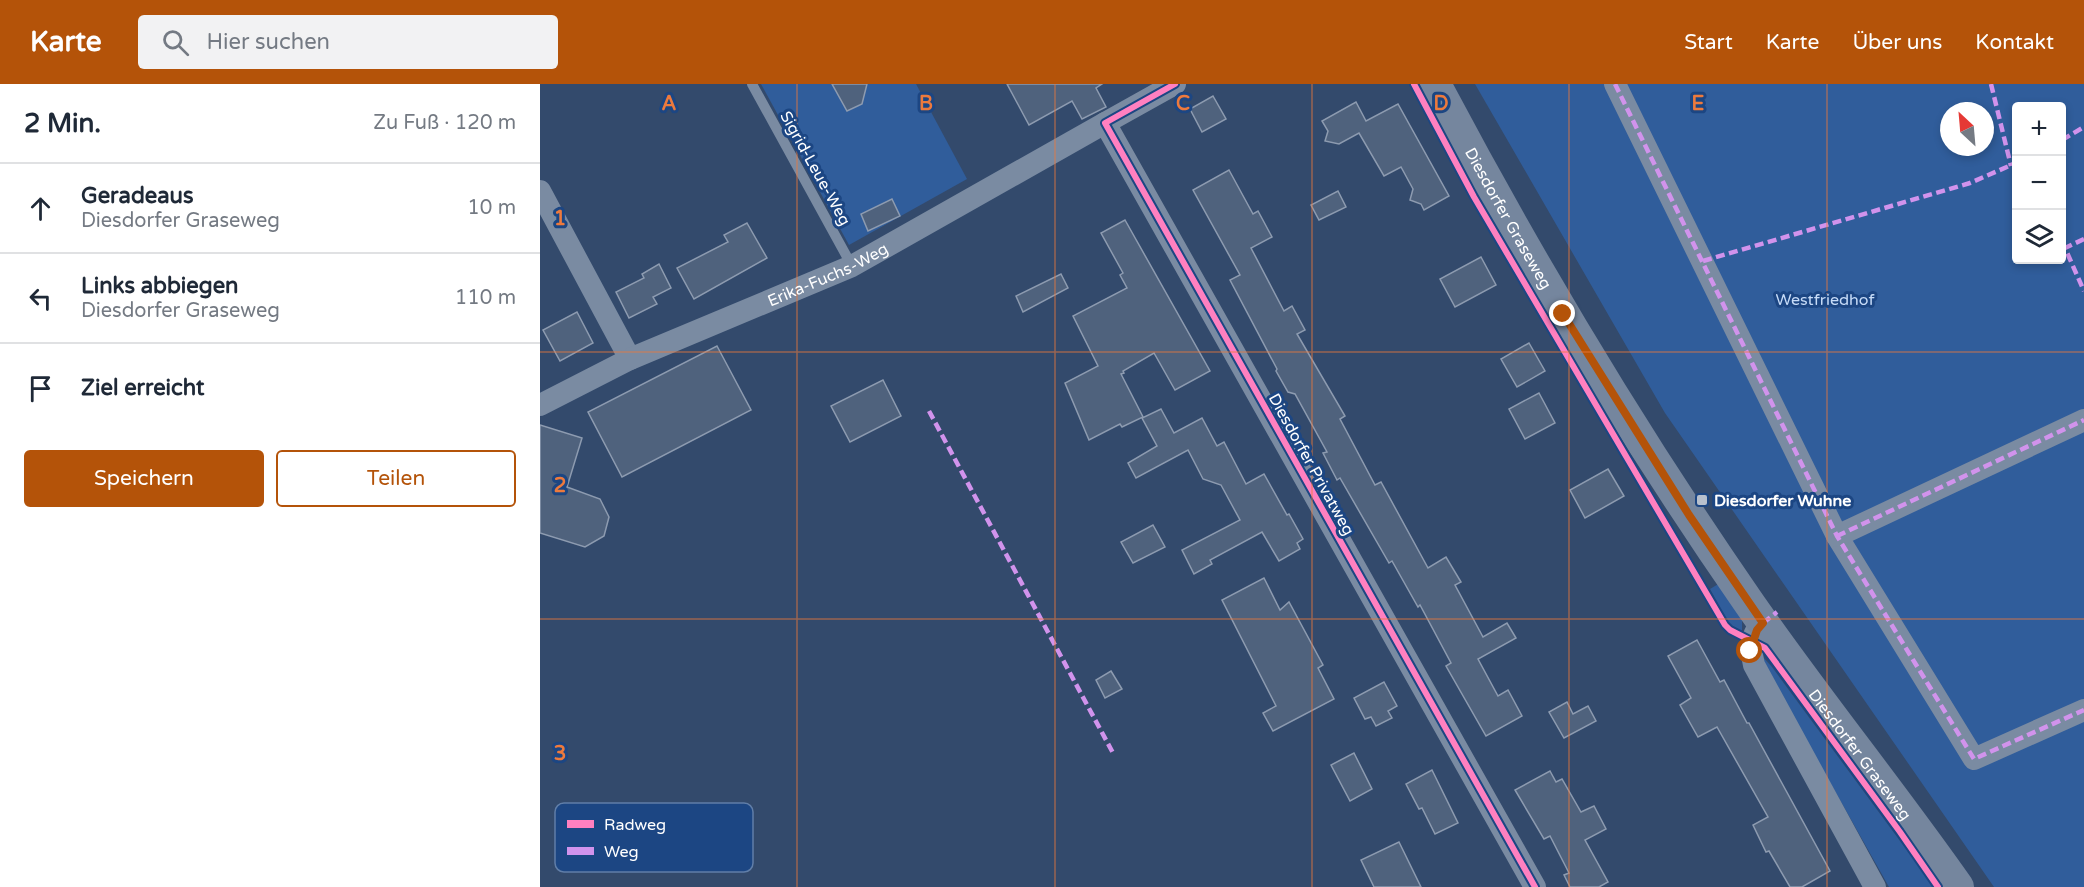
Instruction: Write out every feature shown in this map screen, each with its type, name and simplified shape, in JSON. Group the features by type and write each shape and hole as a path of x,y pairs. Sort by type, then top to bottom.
{"main road":[{"name":"Diesdorfer Graseweg","path":"1435,84 1563,314 1670,485 1763,623 1959,887"}],"street":[{"path":"1106,123 1175,84"},
{"path":"1615,84 1837,536 1974,759 2084,710"},
{"name":"Erika-Fuchs-Weg","path":"540,405 630,360 852,266 1106,123"},
{"name":"Diesdorfer Privatweg","path":"1106,123 1535,887"},
{"path":"540,191 630,360"},
{"path":"1837,536 2084,420"},
{"path":"1763,623 1757,630 1751,645 1754,665 1875,887"}],"lane":[{"name":"Sigrid-Leue-Weg","path":"752,84 852,266"}],"green space":[{"path":"761,84 916,84 967,179 849,245"},
{"name":"Westfriedhof","path":"1475,84 2084,84 2084,887 1994,887 1665,413"},
{"path":"1720,583 1742,618 1742,631 1729,624 1710,589"},
{"path":"1761,655 1934,887 1889,887 1765,667"}],"building":[{"path":"832,84 867,84 862,104 847,111"},
{"path":"1007,84 1102,84 1096,88 1106,107 1082,119 1072,101 1029,125"},
{"path":"1213,96 1226,119 1202,132 1190,109"},
{"path":"1356,102 1366,121 1398,104 1449,196 1424,210 1421,204 1410,200 1413,189 1401,167 1384,176 1359,133 1339,144 1325,141 1328,131 1322,121"},
{"path":"1229,170 1253,214 1258,211 1272,237 1251,248 1284,311 1292,306 1305,330 1297,334 1345,416 1340,419 1375,485 1381,482 1428,568 1446,557 1461,582 1455,585 1483,637 1507,623 1516,638 1478,659 1498,696 1508,690 1522,716 1486,736 1446,666 1451,663 1420,605 1418,607 1392,561 1389,563 1340,478 1337,480 1323,453 1327,452 1295,394 1288,392 1276,371 1230,280 1240,275 1193,190"},
{"path":"1338,191 1346,207 1319,220 1311,205"},
{"path":"892,199 900,216 868,231 861,214"},
{"path":"1125,220 1210,371 1175,390 1154,353 1121,374 1143,417 1122,427 1120,424 1089,440 1065,383 1098,366 1073,316 1127,288 1120,275 1123,273 1101,233"},
{"path":"747,223 767,258 694,299 677,268 728,242 724,235"},
{"path":"1481,257 1496,285 1455,307 1440,279"},
{"path":"659,264 671,288 653,297 657,304 629,318 616,292 644,278 642,274"},
{"path":"1061,274 1068,288 1023,312 1016,296"},
{"path":"577,312 593,343 560,361 543,330"},
{"path":"1529,343 1545,371 1517,387 1501,359"},
{"path":"717,346 751,410 622,477 588,412"},
{"path":"883,380 901,416 850,442 831,406"},
{"path":"1539,393 1555,423 1525,439 1509,409"},
{"path":"1161,409 1174,433 1202,418 1217,446 1224,442 1246,484 1264,474 1303,539 1297,543 1300,549 1279,561 1262,532 1210,560 1212,564 1194,574 1182,550 1240,520 1221,485 1203,479 1188,450 1136,478 1128,463 1157,446 1142,418"},
{"path":"540,425 582,438 567,487 600,499 609,517 604,536 585,547 540,533"},
{"path":"1608,469 1624,496 1585,518 1570,490"},
{"path":"1153,525 1165,547 1133,563 1121,542"},
{"path":"1264,578 1280,610 1289,602 1323,665 1318,668 1334,699 1273,731 1263,713 1276,706 1222,600"},
{"path":"1697,640 1720,682 1724,680 1749,723 1830,871 1802,887 1790,887 1769,851 1766,852 1753,825 1768,817 1717,727 1698,737 1680,705 1691,698 1668,656"},
{"path":"1111,671 1122,689 1105,698 1096,680"},
{"path":"1384,682 1397,706 1388,711 1392,718 1376,726 1371,717 1365,719 1354,698"},
{"path":"1567,702 1573,714 1588,706 1596,721 1564,738 1549,712"},
{"path":"1354,753 1372,789 1350,801 1331,765"},
{"path":"1432,770 1458,823 1435,834 1406,784"},
{"path":"1550,771 1556,782 1562,779 1581,812 1594,806 1606,829 1585,840 1608,882 1599,887 1570,887 1564,875 1569,873 1550,836 1544,839 1515,790"},
{"path":"1399,842 1421,887 1374,887 1361,860"}],"marked path":[{"path":"1615,84 1837,536 1974,759 2084,710"},
{"path":"1991,84 2011,166"},
{"path":"2066,138 2084,127"},
{"path":"1703,261 1970,183 2012,165"},
{"path":"2084,239 2065,248 2084,291"},
{"path":"929,411 1113,753"},
{"path":"1837,536 2084,420"},
{"path":"1763,623 1777,612"}],"cycle path":[{"path":"1175,84 1105,123 1535,887"},
{"path":"1414,84 1474,197 1725,625 1730,630 1765,648 1938,887"}],"place":[{"name":"Diesdorfer Wuhne","path":"1702,500"}],"route":[{"path":"1563,314 1632,427 1763,623 1757,630 1750,651"}]}
